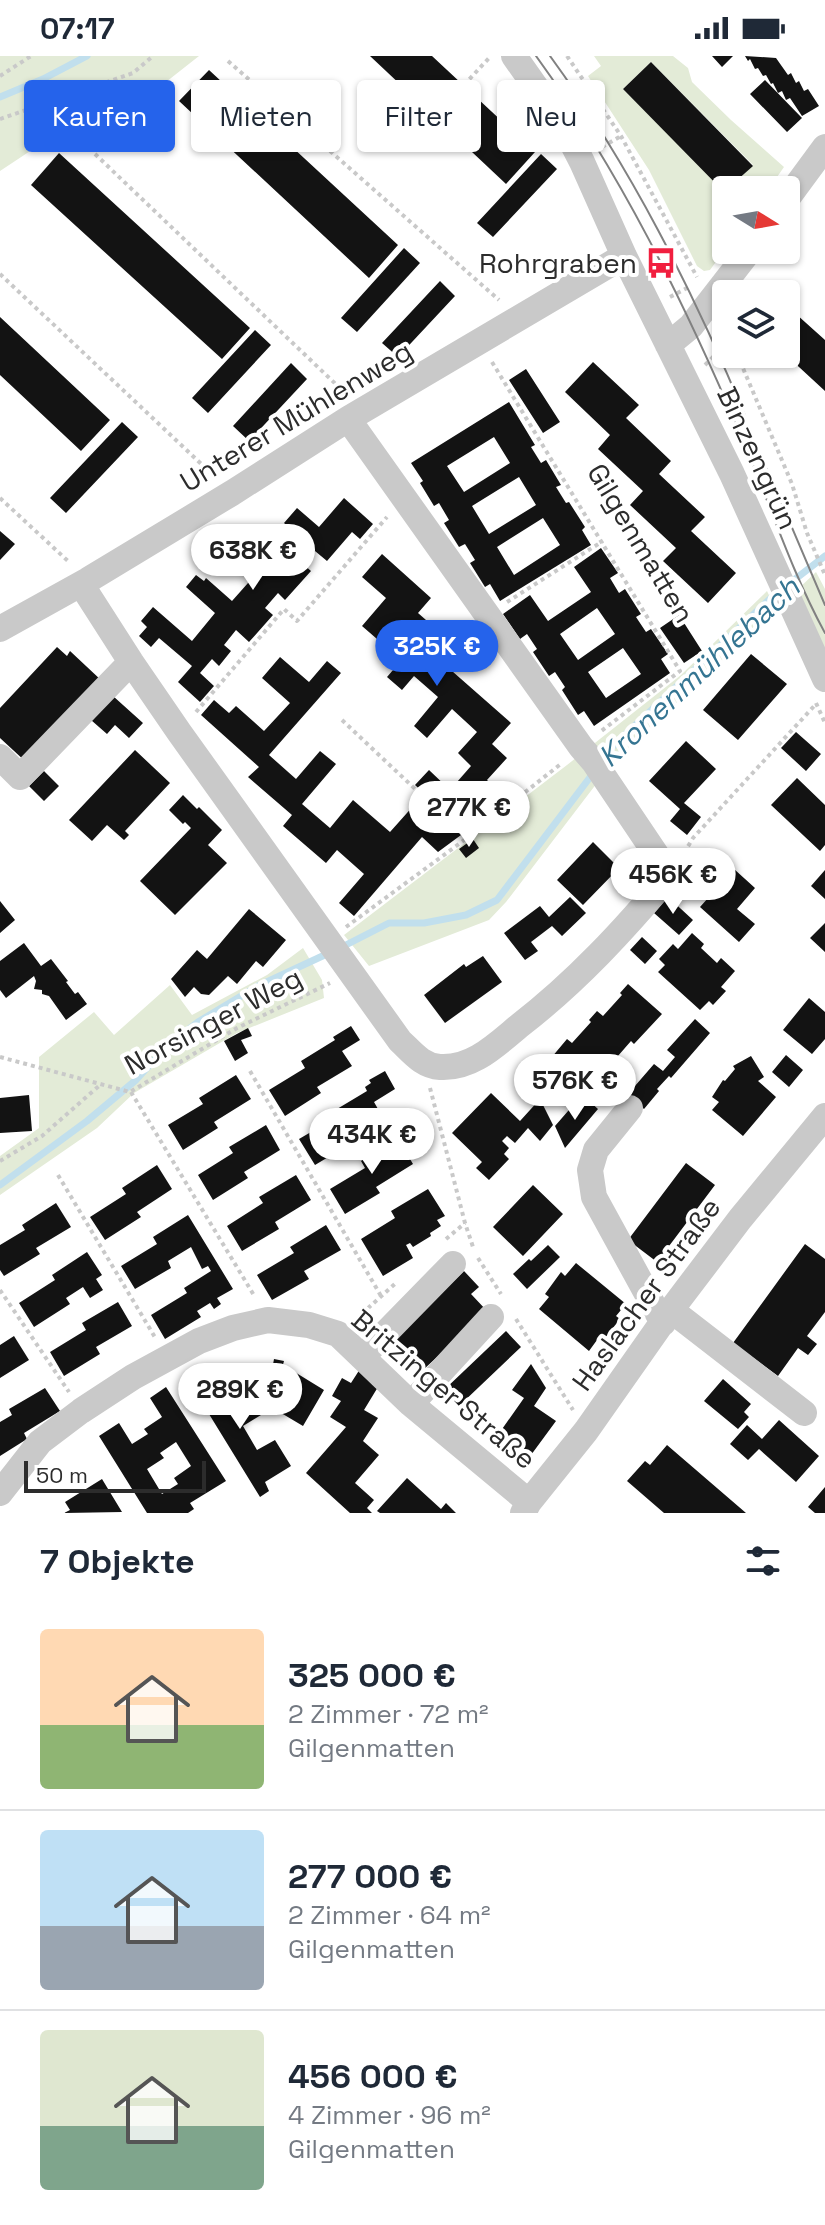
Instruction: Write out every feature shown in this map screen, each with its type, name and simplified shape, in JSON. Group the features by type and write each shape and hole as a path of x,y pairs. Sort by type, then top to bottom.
{"street":[{"name":"Binzengrün","path":"514,56 564,127 582,162 784,589 821,692"},
{"path":"800,181 825,147"},
{"name":"Unterer Mühlenweg","path":"0,629 84,582 355,414 624,256"},
{"path":"668,345 691,326 739,264"},
{"path":"84,582 131,662 179,732 400,1041 424,1063 438,1067 462,1065 484,1054 556,997 620,935 670,875 593,761 404,497 355,414"},
{"path":"0,757 20,777 131,662"},
{"path":"630,1108 596,1150 590,1170 594,1197 667,1317 804,1413"},
{"name":"Haslacher Straße","path":"526,1508 740,1219 825,1116"},
{"path":"363,1356 453,1264"},
{"path":"411,1404 504,1313"},
{"name":"Britzinger Straße","path":"0,1493 40,1442 133,1377 199,1341 233,1328 268,1320 309,1325 338,1334 526,1508"}],"path":[{"path":"0,76 31,56"},
{"path":"0,119 133,73 153,56"},
{"path":"469,80 491,56"},
{"path":"567,56 621,136 700,282 708,305"},
{"path":"228,61 519,318"},
{"path":"95,154 355,414"},
{"path":"0,274 232,493"},
{"path":"665,288 669,297 687,288"},
{"name":"Gilgenmatten","path":"341,959 467,838 593,761 680,671 480,343"},
{"path":"743,368 792,484 807,533 825,575"},
{"path":"179,732 284,609 297,621 404,497"},
{"path":"0,498 84,582"},
{"path":"488,614 603,541"},
{"path":"670,875 693,838 821,692"},
{"path":"342,720 467,838"},
{"name":"Norsinger Weg","path":"0,1057 130,1092 237,1028 341,959"},
{"path":"424,1063 476,1254 504,1313 586,1431"},
{"path":"250,1071 381,1296"},
{"path":"0,1161 42,1136 100,1085"},
{"path":"130,1092 268,1320"},
{"path":"58,1175 168,1358"},
{"path":"0,1290 81,1411"}],"green space":[{"path":"0,56 199,56 169,80 24,80 24,152 29,152 0,171"},
{"path":"594,56 673,56 688,68 692,82 784,167 778,176 742,176 753,165 651,62 623,89 712,178 714,264 710,270 704,271 697,266 649,170 605,102 605,80 591,80 588,76 601,66"},
{"path":"816,572 825,589 825,650 798,589"},
{"path":"767,591 776,610 613,762 489,920 369,966 344,935 681,675"},
{"path":"303,948 322,980 324,998 237,1033 134,1093 97,1128 0,1195 0,1156 39,1128 39,1057 94,1012 114,1035 170,985 192,1015 267,975"}],"building":[{"path":"370,56 432,56 458,80 396,80"},
{"path":"712,56 733,56 722,67"},
{"path":"745,56 776,58 796,83 799,81 804,91 808,89 819,106 802,116 790,98 786,100 782,91 778,93 766,75 755,69"},
{"path":"651,62 753,166 742,176 712,176 712,180 623,89"},
{"path":"209,70 220,80 199,80"},
{"path":"765,80 802,118 787,132 750,94"},
{"path":"191,89 191,112 179,101"},
{"path":"481,102 497,117 497,152 535,152 506,184 472,152 481,152"},
{"path":"234,152 298,152 398,245 369,278"},
{"path":"59,153 250,328 222,359 31,185"},
{"path":"541,154 557,169 493,237 477,223"},
{"path":"404,248 420,263 357,332 341,318"},
{"path":"440,281 455,296 398,357 382,343"},
{"path":"0,317 110,420 81,451 0,375"},
{"path":"800,318 825,340 825,391 800,368"},
{"path":"255,330 271,345 208,413 192,398"},
{"path":"593,362 639,405 626,418 671,461 659,474 705,517 691,531 736,573 708,603 663,561 676,548 630,505 643,491 598,449 610,435 565,392"},
{"path":"291,363 307,379 249,441 233,426"},
{"path":"526,369 560,422 543,433 509,380"},
{"path":"509,402 535,445 531,447 541,463 546,460 561,485 556,487 585,527 582,530 591,545 500,601 490,584 485,587 470,563 475,560 465,544 459,547 444,523 449,520 439,503 434,506 411,463","holes":["494,437 510,463 464,492 447,466","519,477 536,505 489,534 472,506","543,518 560,545 514,575 497,547"]},
{"path":"122,422 138,437 66,513 50,498"},
{"path":"344,498 373,524 360,539 352,532 327,561 315,551 303,564 311,571 285,600 278,593 265,608 273,615 249,642 236,630 224,645 231,651 219,666 212,659 200,673 214,686 200,702 178,682 192,666 159,638 151,647 139,636 147,627 141,621 153,607 192,641 215,613 186,587 196,575 204,581 206,578 232,601 256,574 235,555 248,539 271,559 294,532 284,523 297,508 319,527"},
{"path":"0,531 15,544 0,560"},
{"path":"601,548 618,573 610,578 619,593 625,589 641,614 636,617 646,632 651,629 668,654 661,659 670,673 594,726 584,711 578,715 555,672 549,676 533,652 537,649 527,634 520,639 503,614 530,595 548,621 591,592 574,567","holes":["597,608 615,634 578,660 560,634","623,648 641,674 606,698 588,672"]},
{"path":"382,554 431,598 418,613 458,648 444,664 511,723 492,744 507,758 487,780 493,786 465,818 458,812 452,819 415,785 429,770 450,790 471,766 458,753 477,732 452,709 427,738 414,726 438,697 414,676 402,690 387,677 412,648 388,627 377,639 362,626 386,598 362,577"},
{"path":"679,615 702,651 684,663 660,628"},
{"path":"57,647 67,656 70,651 102,681 26,762 0,738 0,708"},
{"path":"751,654 787,684 738,740 703,710"},
{"path":"280,657 309,682 327,661 341,673 269,755 296,779 320,751 336,764 302,804 330,828 353,800 390,832 415,804 443,829 448,824 461,835 438,852 422,837 354,916 339,903 364,874 337,850 326,863 283,826 292,815 248,777 259,767 201,715 214,700 229,713 236,706 264,731 290,703 262,678"},
{"path":"113,696 143,723 129,738 115,725 107,734 91,720"},
{"path":"796,732 821,754 806,771 781,748"},
{"path":"686,741 716,769 684,803 701,817 687,835 670,821 680,809 649,781"},
{"path":"135,750 170,783 125,831 129,835 124,840 107,825 92,841 69,820"},
{"path":"44,771 59,786 44,801 29,786"},
{"path":"797,778 825,805 825,845 820,851 771,805"},
{"path":"183,795 222,830 208,845 227,863 175,915 140,881 191,828 169,810"},
{"path":"473,839 479,848 466,858 459,849"},
{"path":"593,842 619,868 583,905 557,880"},
{"path":"734,869 755,888 737,909 755,924 739,942 700,907"},
{"path":"825,870 825,899 811,886"},
{"path":"570,897 586,913 562,936 552,926 531,942 538,951 525,960 504,933 540,906 549,917"},
{"path":"668,897 693,920 679,935 654,913"},
{"path":"0,901 15,920 0,933"},
{"path":"249,909 286,940 263,967 256,961 237,984 228,976 209,995 201,994 194,987 185,997 171,979 197,950 207,959"},
{"path":"825,923 825,952 810,938"},
{"path":"692,933 704,944 701,948 717,963 721,958 735,971 721,987 726,991 713,1005 709,1001 700,1010 658,972 665,965 659,959 673,944 678,949"},
{"path":"642,937 657,951 645,964 630,950"},
{"path":"24,943 41,966 51,959 75,994 78,992 87,1004 66,1020 49,996 42,994 42,990 34,989 34,976 6,998 0,990 0,961"},
{"path":"483,956 502,982 445,1023 424,995 464,964 466,967"},
{"path":"628,984 662,1014 634,1044 631,1041 604,1072 600,1069 573,1098 541,1070 567,1039 572,1043 597,1011 603,1016"},
{"path":"809,998 825,1012 825,1039 812,1054 783,1030"},
{"path":"695,1019 710,1033 671,1078 669,1076 657,1089 659,1091 644,1109 628,1094 654,1064 663,1071 675,1057 667,1050"},
{"path":"351,1026 360,1040 342,1051 352,1066 317,1087 321,1093 285,1116 269,1090 305,1068 301,1061"},
{"path":"248,1028 252,1036 241,1040 248,1053 235,1061 224,1041"},
{"path":"786,1055 803,1070 789,1087 772,1072"},
{"path":"751,1056 764,1077 758,1081 776,1097 743,1136 712,1110 719,1102 712,1097 735,1069 733,1066"},
{"path":"385,1071 395,1089 374,1102 382,1116 346,1137 350,1144 315,1165 299,1139 335,1118 332,1112 367,1091 365,1087 371,1083 369,1080"},
{"path":"236,1075 251,1099 214,1122 218,1128 183,1150 168,1125 203,1104 199,1098"},
{"path":"491,1093 520,1121 540,1099 553,1125 540,1141 528,1128 515,1143 507,1136 502,1141 509,1148 504,1154 509,1159 489,1180 476,1168 482,1162 452,1133"},
{"path":"29,1095 32,1131 0,1133 0,1098"},
{"path":"588,1100 598,1109 565,1148 555,1126 575,1103 581,1108"},
{"path":"266,1125 280,1150 244,1172 248,1178 213,1200 198,1175 233,1153 229,1147"},
{"path":"398,1139 413,1164 376,1187 380,1193 345,1214 330,1189 365,1168 361,1161"},
{"path":"686,1163 715,1185 657,1262 628,1240"},
{"path":"157,1165 172,1189 137,1212 141,1217 105,1240 90,1217 126,1194 122,1188"},
{"path":"296,1175 311,1200 275,1222 279,1229 242,1251 227,1226 263,1203 259,1197"},
{"path":"533,1185 563,1214 523,1256 493,1227"},
{"path":"428,1189 445,1216 437,1220 441,1226 413,1247 410,1243 406,1245 413,1258 383,1276 361,1239 395,1218 391,1211"},
{"path":"56,1203 71,1227 36,1248 40,1254 4,1276 0,1270 0,1245 25,1230 22,1225"},
{"path":"188,1215 233,1289 217,1298 221,1304 214,1309 210,1303 197,1311 201,1317 165,1339 151,1315 187,1293 184,1288 211,1271 208,1266 202,1269 191,1247 168,1261 171,1268 135,1289 121,1266 157,1244 153,1237"},
{"path":"326,1225 341,1250 304,1271 309,1279 272,1300 257,1275 294,1253 290,1247"},
{"path":"805,1244 825,1259 825,1312 807,1336 817,1344 808,1355 798,1348 778,1376 733,1343"},
{"path":"548,1245 560,1257 527,1289 513,1274"},
{"path":"87,1252 102,1275 96,1279 103,1290 90,1298 83,1287 66,1298 70,1304 34,1327 19,1303 55,1280 52,1275"},
{"path":"576,1263 626,1304 616,1316 620,1319 601,1343 597,1340 589,1351 539,1309 549,1297 545,1294 561,1272 565,1276"},
{"path":"464,1271 479,1287 471,1294 487,1311 423,1370 394,1339"},
{"path":"118,1302 132,1326 96,1347 100,1354 64,1376 50,1352 86,1330 82,1323"},
{"path":"506,1331 521,1347 459,1406 444,1390"},
{"path":"14,1336 29,1360 0,1378 0,1345"},
{"path":"274,1359 284,1361 281,1372 272,1370"},
{"path":"206,1364 227,1400 245,1389 261,1415 243,1426 257,1450 275,1440 291,1466 265,1482 269,1491 260,1497 193,1388 199,1384 192,1373"},
{"path":"531,1364 546,1388 534,1406 556,1421 531,1455 500,1432 524,1398 512,1390"},
{"path":"360,1369 381,1382 364,1410 378,1418 363,1441 379,1455 355,1483 374,1500 367,1508 372,1513 350,1513 306,1473 346,1427 330,1417 341,1401 332,1396 342,1378 351,1383"},
{"path":"293,1371 324,1390 303,1426 271,1407"},
{"path":"723,1379 751,1404 744,1412 749,1417 738,1429 704,1401"},
{"path":"166,1387 226,1481 190,1503 194,1509 188,1513 147,1513 99,1436 119,1423 132,1444 148,1434 144,1429 162,1417 150,1398","holes":["176,1442 191,1466 174,1478 178,1484 162,1494 147,1469 164,1458 160,1453"]},
{"path":"45,1388 60,1411 24,1433 27,1439 0,1456 0,1422 12,1415 9,1409"},
{"path":"779,1420 819,1456 796,1482 759,1449 748,1460 730,1444 747,1425 762,1439"},
{"path":"667,1445 746,1513 664,1513 627,1481 645,1461 650,1465"},
{"path":"407,1478 441,1509 446,1503 456,1513 377,1511"},
{"path":"102,1479 122,1512 64,1513 70,1510 65,1502"},
{"path":"825,1487 825,1513 815,1513 808,1507"}],"waterway":[{"path":"0,97 87,56"},
{"name":"Kronenmühlebach","path":"602,762 612,747 772,597 825,556"},
{"name":"Kronenmühlebach","path":"340,948 389,923 424,923 466,915 497,900 594,772"},
{"name":"Kronenmühlebach","path":"0,1185 87,1121 136,1080 166,1047 198,1022 258,986 329,953"}],"tram line":[{"path":"536,56 595,145 672,285 718,382 790,559 825,633"},
{"path":"550,56 580,98 634,186 682,277 746,418"},
{"path":"764,462 825,605"}],"place":[{"name":"Rohrgraben","path":"661,263"}]}
